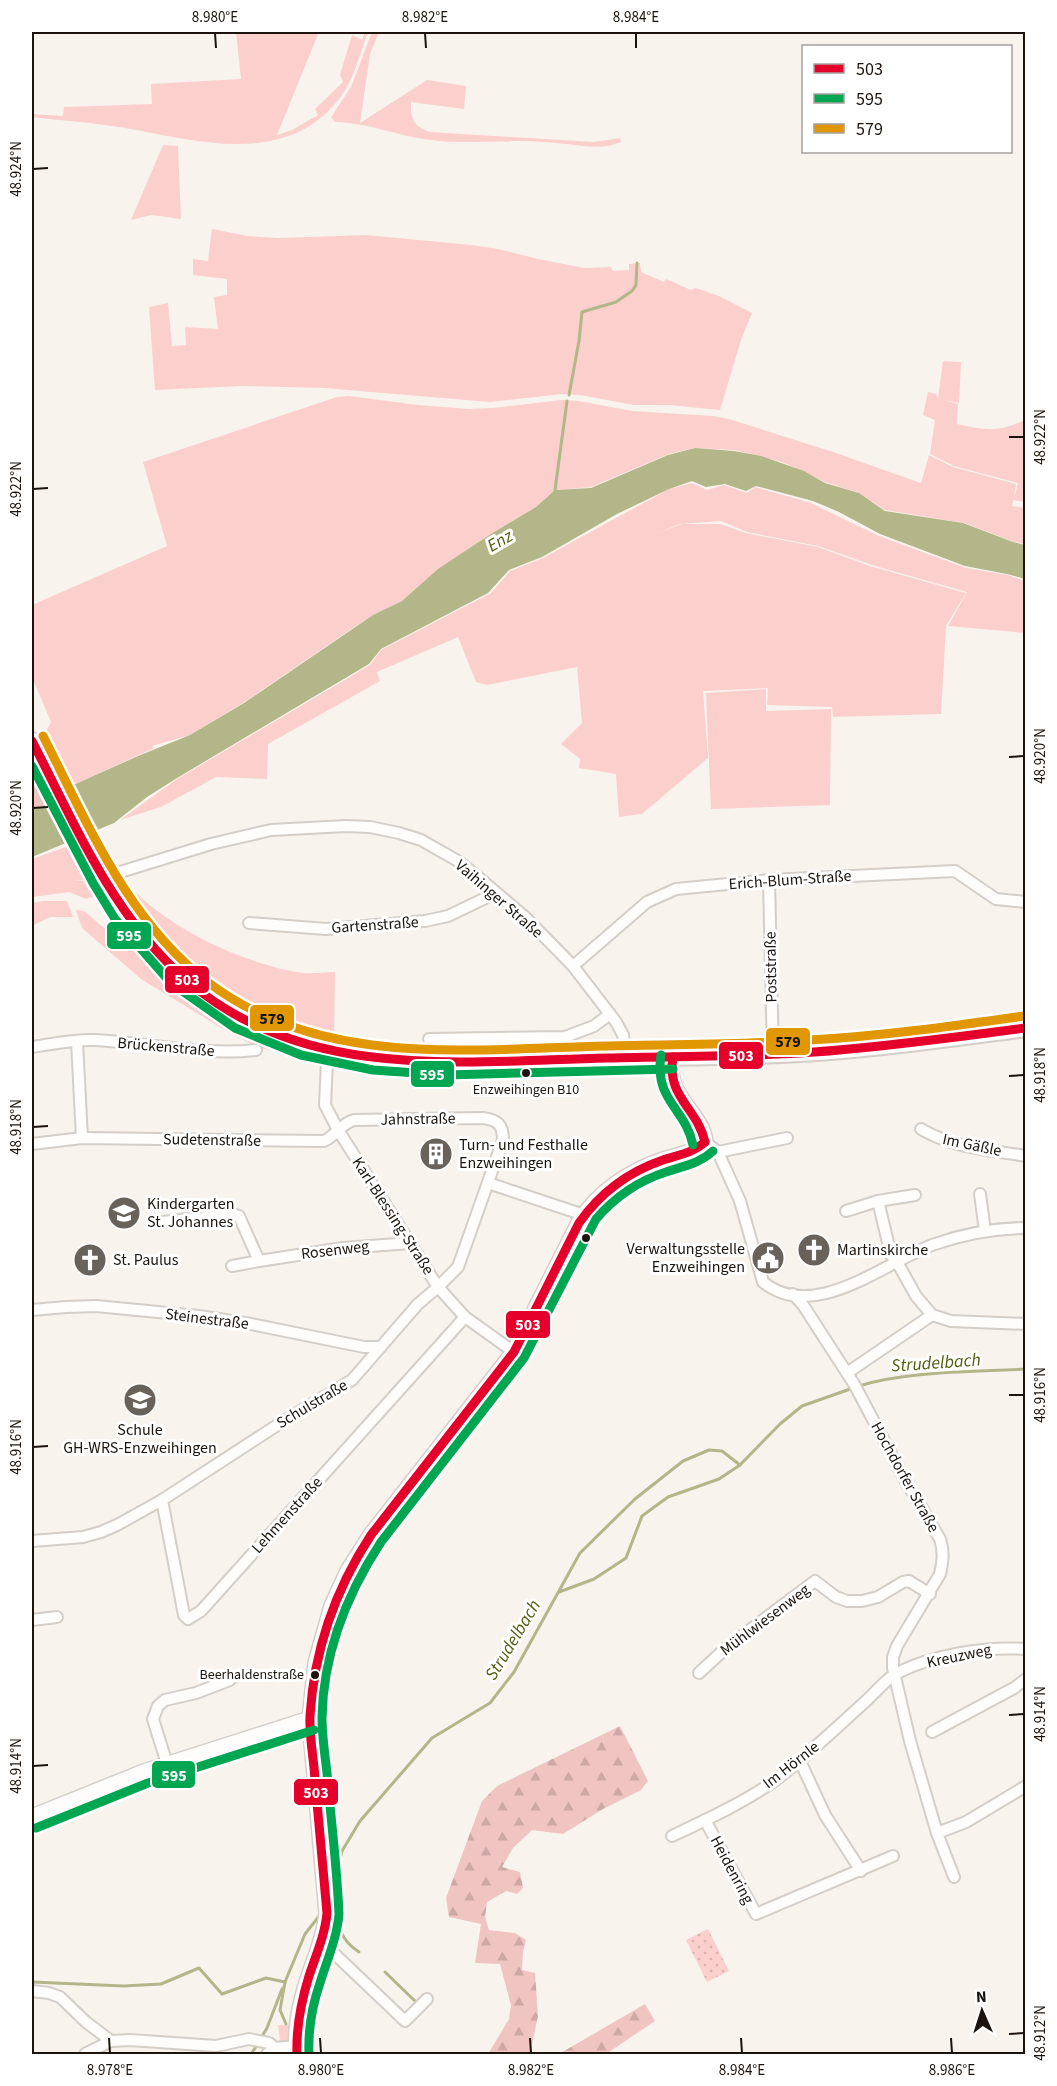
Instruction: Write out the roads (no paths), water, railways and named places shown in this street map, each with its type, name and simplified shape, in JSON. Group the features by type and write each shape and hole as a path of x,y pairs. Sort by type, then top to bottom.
{"main road":[{"path":"32,741 124,912 150,944 200,992 263,1029 297,1042 371,1058 434,1062 674,1057 843,1050 1026,1028"}],"street":[{"name":"Vaihinger Straße","path":"104,877 245,835 271,830 345,825 370,827 421,840 458,861 525,917 573,966 623,1035 626,1058"},
{"name":"Erich-Blum-Straße","path":"573,966 647,902 676,889 769,880 955,871 996,899 1026,902"},
{"name":"Poststraße","path":"769,880 773,1054"},
{"name":"Gartenstraße","path":"249,923 326,929 425,921 448,916 496,893"},
{"path":"429,1039 565,1037 594,1026 610,1014"},
{"name":"Brückenstraße","path":"32,1047 93,1040 166,1048 235,1052 256,1050"},
{"path":"77,1042 82,1138"},
{"name":"Karl-Blessing-Straße","path":"330,1050 327,1062 325,1105 338,1130 438,1287 465,1317 514,1352"},
{"path":"674,1057 671,1070 675,1087 703,1132 705,1142 718,1152 746,1217 763,1282 771,1288 793,1294 826,1294 862,1281 934,1245 985,1231 1026,1228"},
{"name":"Jahnstraße","path":"338,1130 345,1123 354,1120 483,1118 492,1119 500,1124"},
{"name":"Schulstraße","path":"32,1541 83,1537 101,1532 162,1500 352,1380 423,1298 458,1267 503,1140 500,1124"},
{"name":"Im Gäßle","path":"921,1129 951,1144 1026,1156"},
{"name":"Sudetenstraße","path":"32,1144 82,1138 324,1140 332,1137 338,1130"},
{"path":"718,1152 787,1138"},
{"path":"85,2055 111,2042 130,2040 216,2046 249,2038 270,2049 296,2050 301,2005 327,1919 327,1896 310,1719 313,1681 321,1640 335,1599 348,1571 371,1535 514,1352 584,1215 602,1195 631,1175 662,1161 696,1151 705,1142"},
{"path":"488,1183 584,1215"},
{"path":"980,1194 985,1231"},
{"path":"846,1211 878,1201 915,1195"},
{"path":"878,1201 891,1255 916,1296 932,1315 951,1320 1026,1324"},
{"path":"163,1222 232,1214 239,1216 259,1261"},
{"name":"Rosenweg","path":"232,1266 343,1248 411,1243"},
{"name":"Hochdorfer Straße","path":"793,1294 803,1305 854,1384 904,1479 940,1539 943,1561 940,1574 897,1646 893,1657 894,1674 910,1741 954,1877"},
{"name":"Steinestraße","path":"32,1311 66,1306 96,1306 199,1316 364,1347 381,1347"},
{"path":"847,1373 932,1315"},
{"name":"Lehmenstraße","path":"162,1500 184,1615 188,1619 201,1611 465,1317"},
{"name":"Mühlwiesenweg","path":"699,1673 727,1647 815,1581 836,1597 847,1601 862,1601 878,1597 903,1582 909,1581 930,1594"},
{"path":"32,1620 57,1617"},
{"name":"Kreuzweg","path":"894,1674 922,1663 959,1653 1004,1647 1026,1649"},
{"name":"Im Hörnle","path":"672,1836 774,1781 800,1761 894,1674"},
{"path":"932,1732 1014,1688 1026,1679"},
{"path":"167,1764 153,1719 158,1706 165,1700 196,1693 230,1680"},
{"path":"32,1817 94,1790 167,1764 310,1719"},
{"path":"800,1761 825,1815 861,1871"},
{"path":"938,1833 966,1822 1026,1786"},
{"name":"Heidenring","path":"705,1820 756,1914 893,1856"},
{"path":"321,1941 405,2021 422,2004"},
{"path":"32,1991 60,1997 111,2042"}],"water":[{"name":"Enz","path":"695,448 761,456 804,471 825,483 859,493 885,511 963,523 1025,545 1025,579 965,566 880,534 813,501 756,486 746,491 725,484 706,487 692,481 669,489 617,514 542,557 509,570 488,593 381,649 369,664 177,778 147,797 114,823 32,857 32,810 53,802 71,786 190,735 244,703 373,615 402,601 438,569 536,507 555,490 591,488 668,455"}],"waterway":[{"path":"569,395 582,312 616,302 632,291 636,285 637,263"},
{"path":"556,494 567,401"},
{"name":"Strudelbach","path":"859,1386 898,1377 1026,1369"},
{"name":"Strudelbach","path":"559,1592 594,1579 626,1558 642,1516 668,1497 719,1479 740,1465 780,1424 802,1406 853,1388"},
{"name":"Strudelbach","path":"332,1894 342,1851 360,1821 432,1738 490,1703 514,1672 580,1553 635,1499 683,1461 709,1450 722,1451 740,1465"},
{"path":"333,1894 337,1920 342,1934 346,1941 359,1952"},
{"name":"Strudelbach","path":"286,2024 280,2010 285,1982 305,1934 320,1915"},
{"path":"32,1982 124,1986 161,1984 199,1968 222,1994 266,1978 285,1983"},
{"path":"385,1972 416,2002"},
{"path":"261,2038 282,1989"},
{"path":"251,2054 258,2044"}],"place":[{"name":"Enzweihingen B10","path":"526,1073"},
{"name":"Turn- und Festhalle Enzweihingen","path":"436,1154"},
{"name":"Kindergarten St. Johannes","path":"124,1213"},
{"name":"Martinskirche","path":"814,1250"},
{"name":"Verwaltungsstelle Enzweihingen","path":"768,1258"},
{"name":"St. Paulus","path":"90,1260"},
{"name":"Schule GH-WRS-Enzweihingen","path":"140,1400"},
{"name":"Beerhaldenstraße","path":"315,1675"}]}
